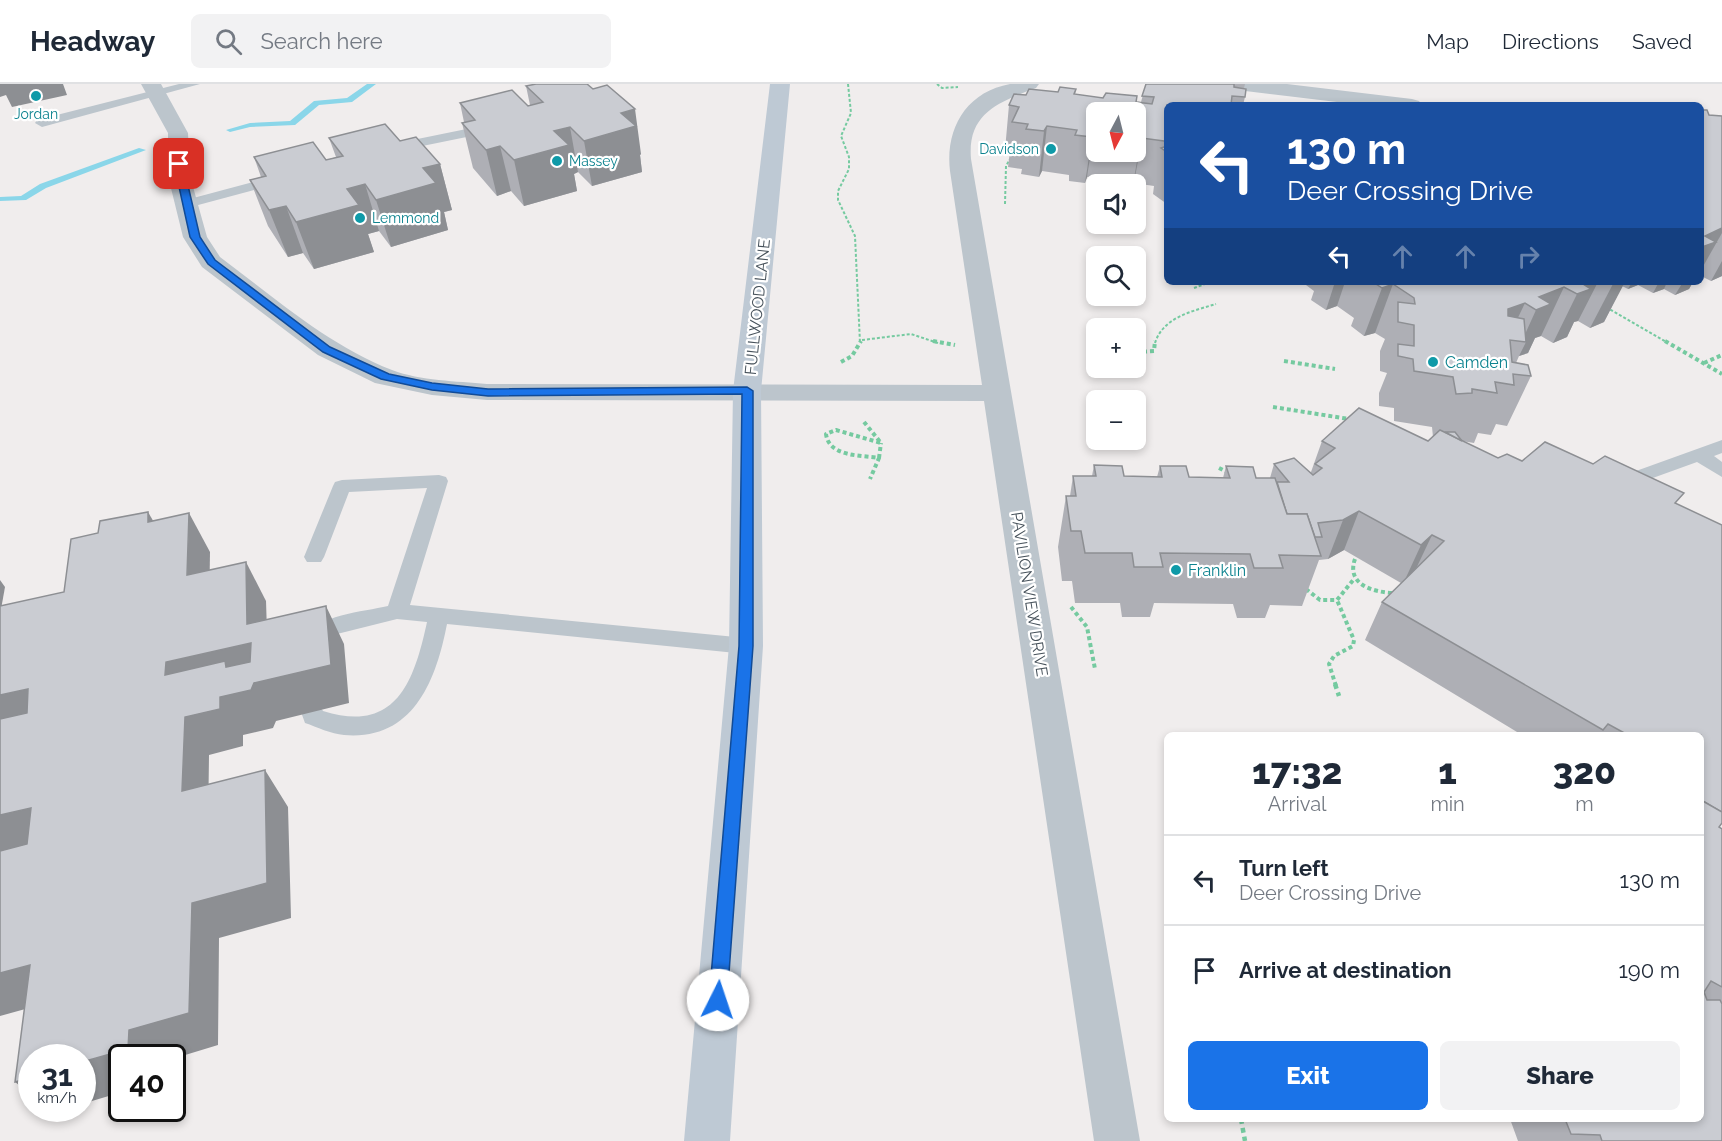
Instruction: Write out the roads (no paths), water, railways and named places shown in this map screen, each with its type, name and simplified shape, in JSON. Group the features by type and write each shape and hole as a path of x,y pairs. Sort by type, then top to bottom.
{"street":[{"name":"FULLWOOD LANE","path":"707,1141 746,646 747,391 780,84"},
{"name":"PAVILION VIEW DRIVE","path":"1029,84 984,103 964,126 959,142 964,189 1118,1141"},
{"path":"1237,84 1387,102"},
{"path":"155,89 178,133 179,176 195,237 211,262 327,349 385,376 432,387 488,392 997,393"}],"lane":[{"path":"42,123 155,89 194,84"},
{"path":"376,152 491,128 501,140"},
{"path":"187,204 293,175"},
{"path":"1628,489 1643,475 1722,446"},
{"path":"1700,454 1722,471"},
{"path":"314,557 342,486 439,482 397,611"},
{"path":"310,652 309,645 330,627 397,611 438,617 746,646"},
{"path":"312,712 313,717 334,726 345,727 375,726 389,719 416,691 432,653 438,617"}],"waterway":[{"path":"230,130 250,125 292,123 317,103 349,100 372,84"},
{"path":"0,199 23,198 43,186 142,150"}],"place":[{"name":"Jordan","path":"36,96"},
{"name":"Davidson","path":"1051,149"},
{"name":"Massey","path":"557,161"},
{"name":"Lemmond","path":"360,218"},
{"name":"Camden","path":"1433,362"},
{"name":"Franklin","path":"1176,570"}]}
